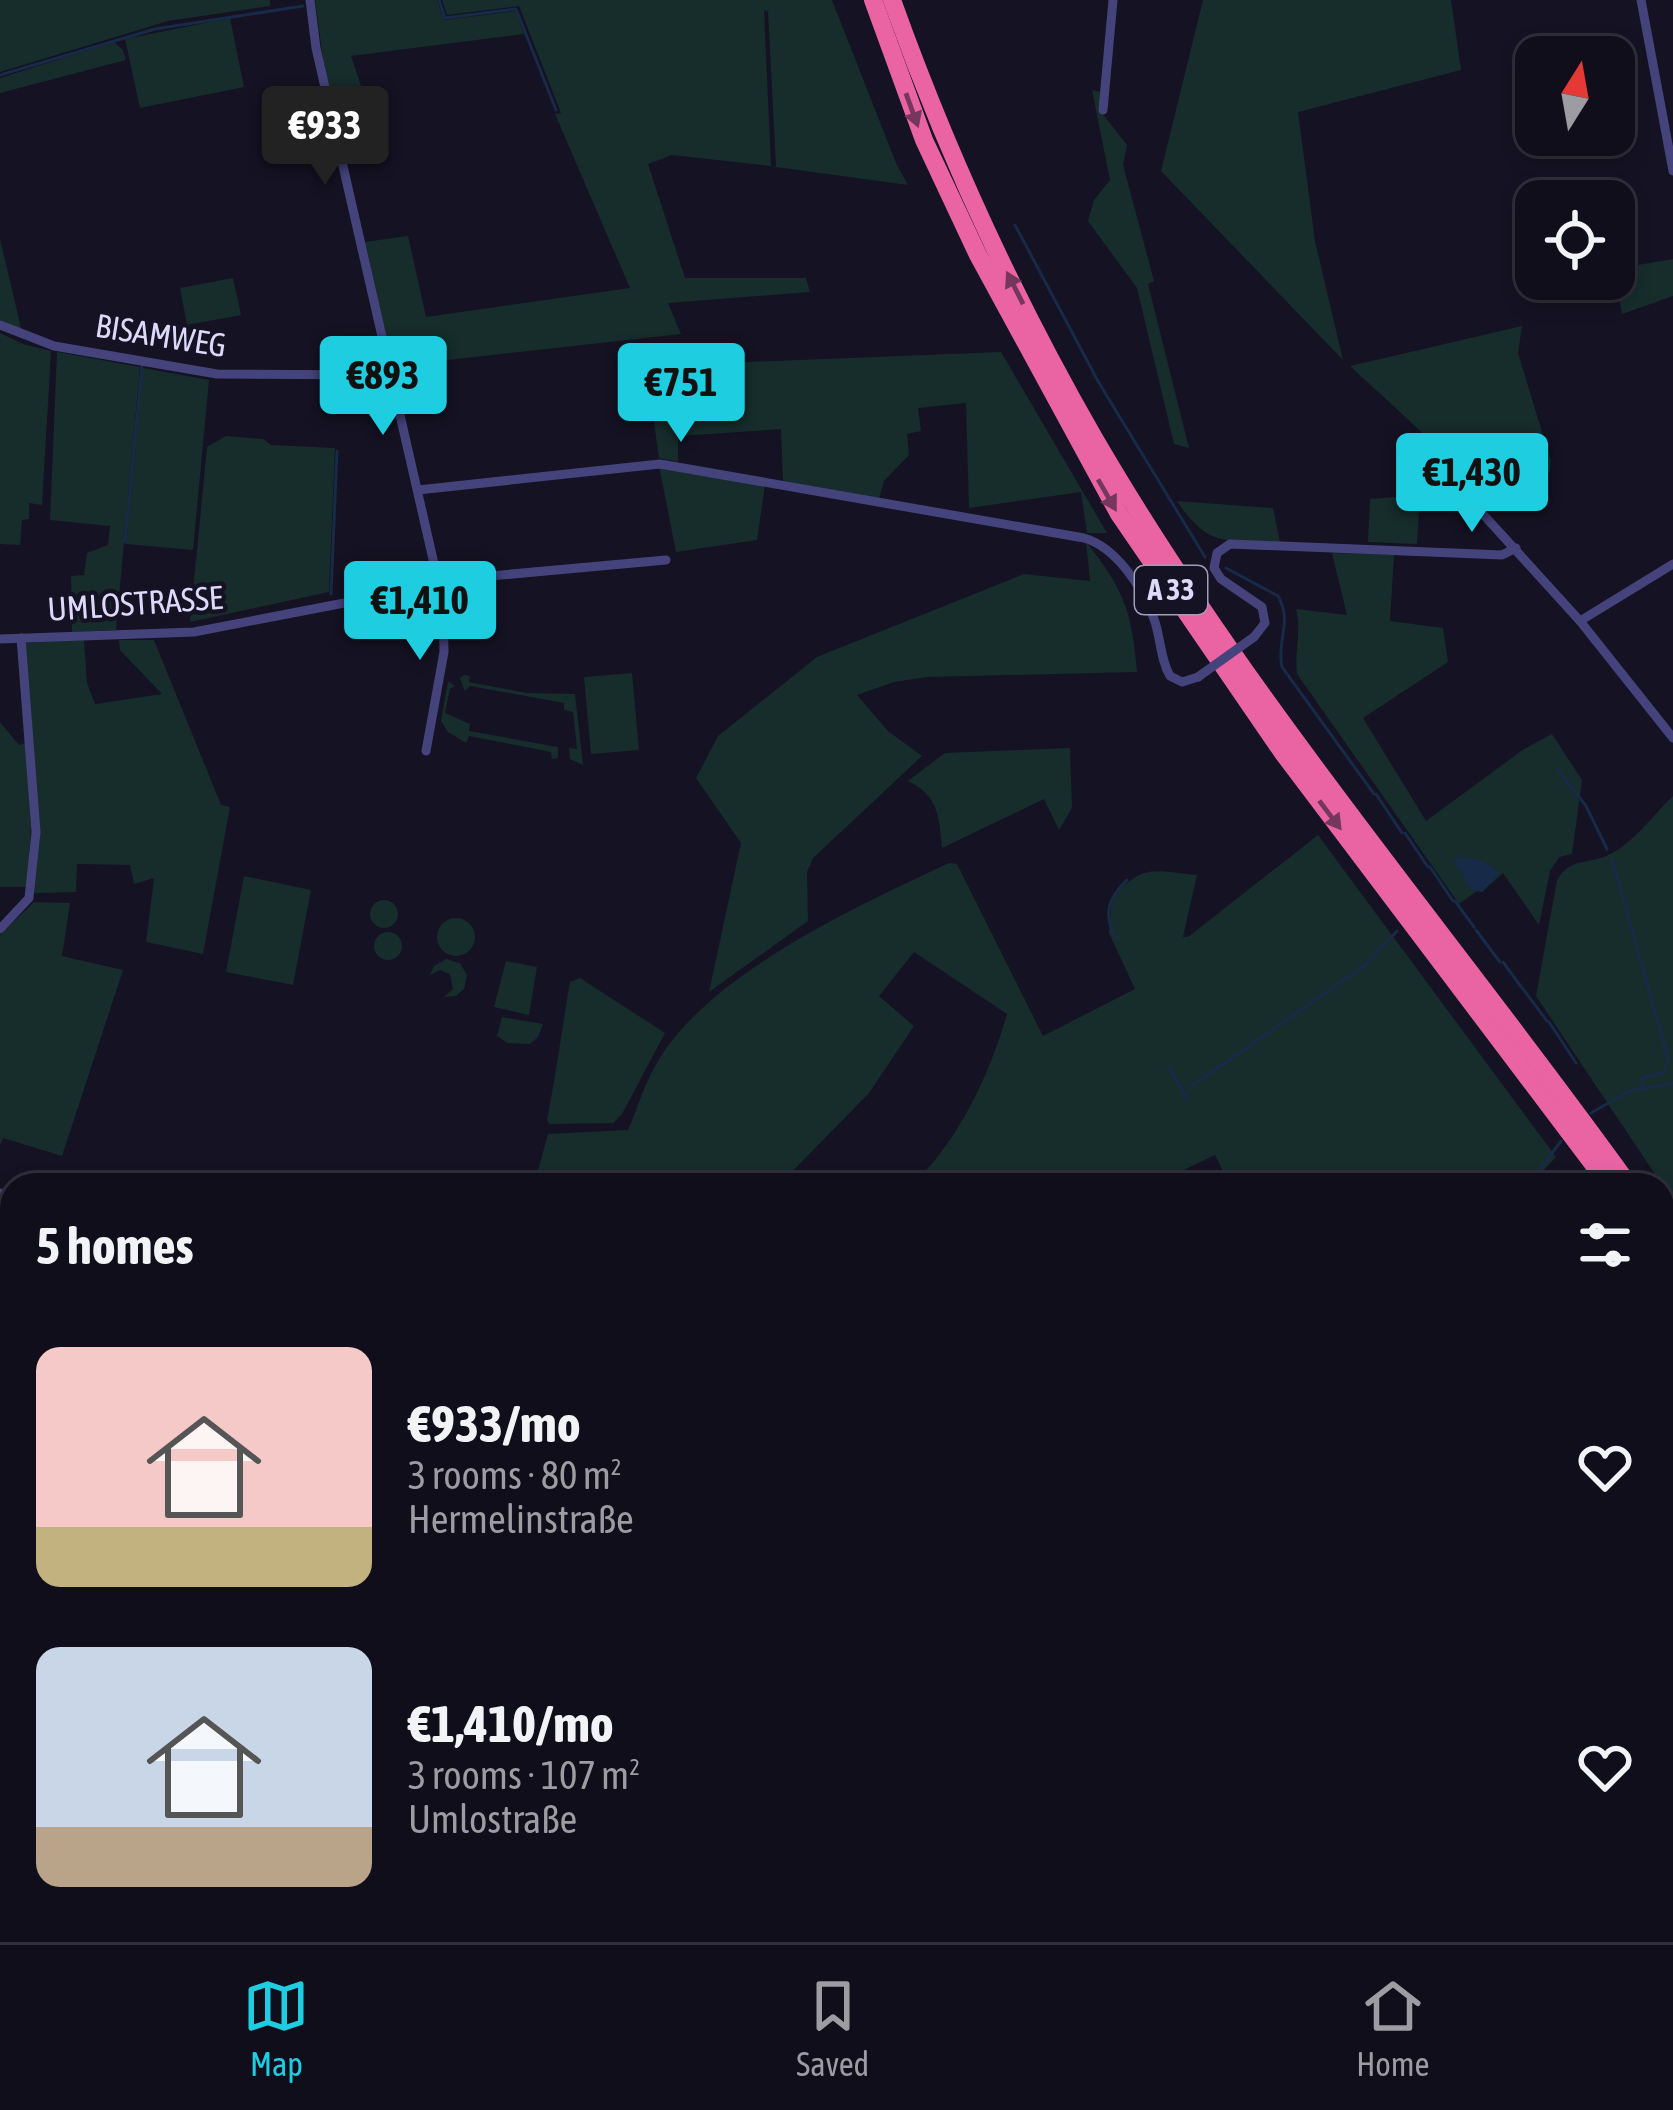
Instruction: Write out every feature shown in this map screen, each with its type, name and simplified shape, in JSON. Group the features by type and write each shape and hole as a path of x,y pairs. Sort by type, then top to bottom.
{"highway":[{"name":"A 33","path":"873,0 923,140 978,255 1118,514 1283,753 1619,1173"},
{"name":"A 33","path":"892,0 934,113 994,247 1116,474 1266,699 1577,1126 1602,1173"}],"street":[{"path":"310,0 316,48 440,584 445,643 426,751"},
{"path":"1103,110 1114,0"},
{"path":"1641,0 1673,171"},
{"name":"BISAMWEG","path":"0,325 54,346 217,374 391,375"},
{"path":"418,490 660,464 1099,543 1147,604 1170,676 1183,682 1198,677 1264,627 1262,608 1221,579 1214,568 1216,553 1230,544 1502,554 1516,548"},
{"path":"1461,490 1580,621 1673,738"},
{"name":"UMLOSTRASSE","path":"0,639 194,632 440,584 665,560"},
{"path":"1580,621 1673,564"},
{"name":"UMLOSTRASSE","path":"0,929 29,898 36,832 21,638"}],"green space":[{"path":"0,0 270,0 270,6 168,21 0,72"},
{"path":"315,0 437,0 444,20 516,11 524,34 351,56 372,119 339,129"},
{"path":"442,0 832,0 908,185 776,167 768,11 764,10 771,166 672,155 648,164 685,278 806,278 810,292 668,303 681,334 393,366 365,242 408,236 426,317 630,288 555,114 561,113 519,6 447,15"},
{"path":"1203,0 1451,0 1461,70 1298,112 1315,241 1343,360 1161,171"},
{"path":"230,18 244,87 140,108 125,39"},
{"path":"114,42 126,60 0,93 0,78"},
{"path":"1092,90 1101,92 1101,112 1127,145 1123,165 1154,281 1148,284 1189,448 1174,444 1137,288 1088,221 1094,200 1110,180"},
{"path":"0,239 22,332 0,321"},
{"path":"1673,259 1673,296 1622,314 1620,300 1635,300 1635,265"},
{"path":"233,278 241,315 187,325 180,288"},
{"path":"1522,326 1518,353 1551,461 1550,472 1544,476 1466,484 1440,449 1350,366"},
{"path":"0,333 51,351 42,505 29,503 20,545 0,544"},
{"path":"57,352 140,367 116,630 72,632 71,576 84,575 87,553 108,545 110,526 50,520"},
{"path":"1001,352 1107,533 1087,533 1081,492 969,508 966,403 918,408 921,431 907,434 909,455 884,481 879,499 783,481 781,429 678,436 678,462 659,458 646,366"},
{"path":"143,368 209,380 193,550 126,544"},
{"path":"226,436 263,439 271,445 335,448 329,592 190,622 207,447"},
{"path":"659,466 765,485 757,540 676,552"},
{"path":"1420,495 1417,544 1368,542 1370,499"},
{"path":"1177,501 1273,508 1280,542 1232,541 1210,535"},
{"path":"1086,542 1124,602 1137,672 927,677 857,695 888,731 922,756 813,858 807,872 808,921 709,992 741,843 696,778 718,736 817,657 1024,574 1090,581"},
{"path":"1332,553 1394,555 1390,621 1443,628 1448,662 1363,718 1426,821 1552,734 1582,780 1572,854 1559,857 1550,871 1539,925 1503,873 1459,904 1297,674 1296,609 1347,615"},
{"path":"462,585 474,593 472,617 463,622 450,616 448,592"},
{"path":"84,640 87,683 95,704 162,694 120,650 119,640 154,640 221,805 230,807 203,954 146,942 154,878 134,884 130,865 77,864 76,892 34,893 39,828 25,643"},
{"path":"632,673 639,750 591,754 584,677"},
{"path":"470,676 469,682 527,693 575,694 583,765 570,759 569,748 577,749 573,712 564,710 564,703 470,686 465,691 460,678"},
{"path":"448,681 455,686 450,689 445,713 470,724 469,731 558,747 558,758 552,759 551,752 469,736 466,743 448,732 441,721"},
{"path":"0,722 19,745 26,743 31,828 27,887 0,887"},
{"path":"1070,748 1072,808 1059,830 1044,799 942,848 932,801 908,781 945,753"},
{"path":"1673,796 1673,1173 1654,1173 1536,996 1557,880 1574,865 1626,844"},
{"path":"1318,835 1556,1157 1541,1173 1224,1173 1215,1155 1178,1173 923,1173 970,1106 1007,1014 914,952 879,996 914,1026 869,1093 791,1173 537,1173 548,1134 628,1130 658,1061 682,1029 749,971 831,921 949,863 957,864 1043,1036 1135,989 1109,933 1112,897 1133,879 1159,871 1197,875 1183,937"},
{"path":"244,876 311,890 293,985 226,972"},
{"path":"384,900 394,904 398,914 394,924 384,928 374,924 370,914 374,904"},
{"path":"34,902 70,903 62,956 123,970 62,1156 3,1138 0,1145 0,935"},
{"path":"456,918 469,924 475,937 469,950 456,956 443,950 437,937 443,924"},
{"path":"388,932 398,936 402,946 398,956 388,960 378,956 374,946 378,936"},
{"path":"446,959 460,963 467,975 464,989 456,996 444,997 453,989 450,974 440,970 430,975"},
{"path":"506,961 537,967 529,1015 494,1007"},
{"path":"580,978 665,1033 613,1123 549,1124 570,982"},
{"path":"502,1017 543,1024 530,1044 507,1043 497,1036"}],"water":[{"path":"1458,856 1483,861 1500,873 1482,892 1471,890 1454,861"}],"waterway":[{"path":"439,0 445,18 516,9 556,110"},
{"path":"0,75 155,29 303,6"},
{"path":"1015,225 1099,383 1205,557"},
{"path":"125,542 142,366"},
{"path":"331,594 337,451"},
{"path":"1226,568 1278,596 1284,614 1282,667 1374,794"},
{"path":"1558,770 1586,806 1607,849"},
{"path":"1376,794 1402,833"},
{"path":"1405,833 1428,867"},
{"path":"1612,859 1668,1058 1664,1073 1644,1077 1641,1088"},
{"path":"1430,867 1453,901"},
{"path":"1115,937 1109,907 1127,880"},
{"path":"1455,901 1474,927"},
{"path":"1476,930 1500,962"},
{"path":"1189,1088 1364,966 1397,931"},
{"path":"1503,962 1522,988"},
{"path":"1523,989 1547,1021"},
{"path":"1549,1022 1576,1063"},
{"path":"1169,1067 1187,1099"},
{"path":"1591,1113 1629,1091 1673,1083"},
{"path":"1537,1173 1561,1141"}]}
